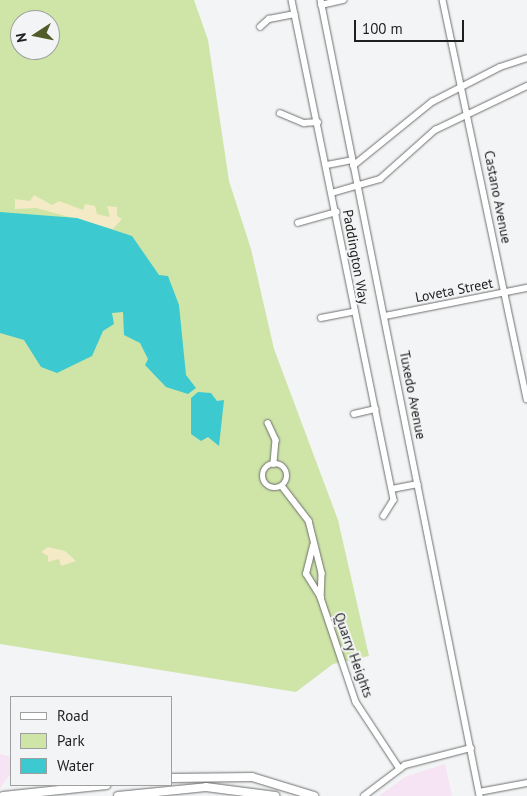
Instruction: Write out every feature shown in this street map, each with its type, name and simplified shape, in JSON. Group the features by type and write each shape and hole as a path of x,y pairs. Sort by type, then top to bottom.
{"main road":[{"path":"178,789 174,777 252,777 314,796"},
{"path":"3,796 97,786"},
{"path":"118,796 178,789 221,787 275,796"}],"street":[{"name":"Paddington Way","path":"292,0 327,165 353,312 394,500 384,516"},
{"path":"321,2 343,0"},
{"name":"Castano Avenue","path":"444,0 527,399"},
{"name":"Tuxedo Avenue","path":"321,2 480,794"},
{"path":"260,27 269,19 294,14"},
{"path":"327,165 353,163 432,102 463,88 500,67 527,58"},
{"path":"332,192 380,178 435,130 527,86"},
{"path":"280,113 318,122"},
{"path":"298,223 336,212"},
{"name":"Loveta Street","path":"385,316 527,288"},
{"path":"322,318 353,312"},
{"path":"354,414 375,409"},
{"name":"Quarry Heights","path":"268,423 276,440 274,464"},
{"name":"Quarry Heights","path":"274,464 266,468 263,480 271,488 282,486"},
{"name":"Quarry Heights","path":"274,464 286,471 282,486"},
{"path":"392,489 418,484"},
{"name":"Quarry Heights","path":"282,486 305,512 312,546 322,573 321,598"},
{"name":"Quarry Heights","path":"312,546 306,574 321,598 356,702 400,769"},
{"path":"364,796 400,769 470,748"},
{"path":"480,794 527,783"}],"shaded area":[{"path":"0,754 10,757 10,774 0,788"},
{"path":"445,764 452,796 379,796 405,777"}],"green space":[{"path":"0,0 194,0 208,40 229,181 251,249 274,349 338,520 369,656 333,664 296,692 0,644"}],"sand":[{"path":"34,195 52,205 59,201 83,210 85,204 95,206 97,214 110,217 107,206 117,207 117,216 122,219 113,229 36,208 15,209 15,199 30,201"},
{"path":"48,547 65,551 76,561 61,566 59,559 48,562 48,556 41,552"}],"water":[{"path":"0,212 77,218 132,236 159,275 168,276 179,305 186,375 196,388 188,394 166,387 145,365 148,359 140,343 124,335 123,312 112,313 114,324 103,331 92,356 57,373 41,367 24,340 0,333"},
{"path":"198,392 211,393 217,401 224,400 219,446 208,437 201,441 191,434 191,398"}]}
